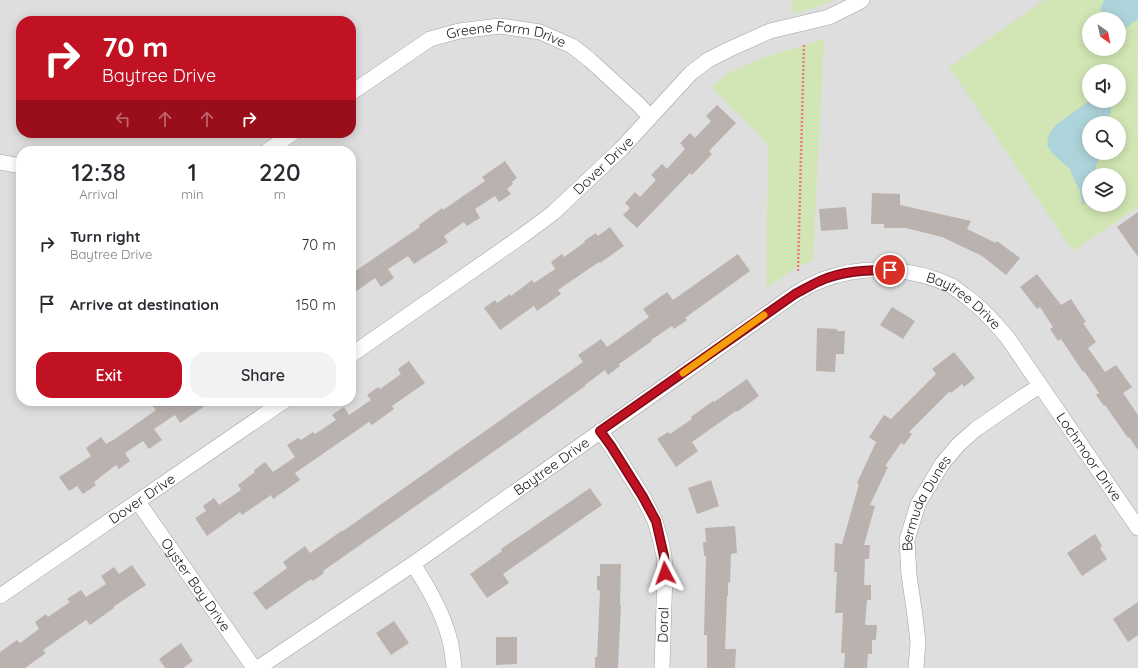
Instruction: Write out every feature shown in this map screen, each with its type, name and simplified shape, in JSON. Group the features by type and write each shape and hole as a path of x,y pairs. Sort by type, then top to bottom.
{"street":[{"name":"Dover Drive","path":"356,352 516,241 553,213 622,148 691,73 708,60 770,32 829,17 862,0"},
{"name":"Greene Farm Drive","path":"356,90 430,39 459,31 500,26 540,32 572,46 590,60 650,117"},
{"path":"274,146 286,138"},
{"path":"0,162 16,165"},
{"name":"Baytree Drive","path":"258,668 412,564 795,294 821,280 841,274 867,270 890,270 912,273 931,278 953,287 975,302 994,321 1007,337 1040,386"},
{"name":"Lochmoor Drive","path":"1040,386 1138,528"},
{"name":"Bermuda Dunes","path":"916,668 918,642 908,574 907,540 918,504 942,464 958,445 976,429 1040,386"},
{"name":"Dover Drive","path":"2,590 138,502 277,406"},
{"name":"Doral","path":"600,431 643,497 656,521 664,556 665,573 662,668"},
{"name":"Oyster Bay Drive","path":"138,502 254,668"},
{"path":"412,564 441,612 450,638 454,668"}],"path":[{"path":"798,271 804,43"}],"shaded area":[{"path":"0,0 1138,0 1138,668 0,668"}],"green space":[{"path":"791,0 837,0 794,14"},
{"path":"1044,0 1138,0 1138,207 1073,251 949,67"},
{"path":"824,39 813,260 798,267 766,288 768,144 711,87 728,73 759,59"}],"water":[{"path":"1104,0 1138,0 1138,19 1126,28 1126,12 1101,12 1101,7"},
{"path":"1082,106 1082,108 1111,108 1109,116 1082,116 1082,160 1098,160 1096,168 1082,168 1082,205 1080,190 1070,169 1052,153 1047,145 1049,134 1056,125"}],"building":[{"path":"717,105 736,123 709,151 712,154 692,175 690,173 637,228 623,215 630,208 625,203 635,192 640,197 656,180 651,175 662,164 667,169 685,149 680,143 690,133 695,138 711,121 706,116"},
{"path":"505,161 517,178 507,189 511,194 499,202 495,196 475,209 480,218 467,226 464,222 444,236 448,242 414,264 408,256 388,269 394,278 381,287 375,278 356,291 356,271 420,227 419,225 442,208 443,210 485,181 482,177"},
{"path":"872,193 900,194 900,205 971,221 967,229 996,243 997,241 1020,258 1006,275 982,256 942,237 906,228 884,228 884,224 871,224"},
{"path":"846,207 848,229 821,231 819,209"},
{"path":"1138,212 1138,257 1117,227"},
{"path":"610,227 624,246 558,290 561,294 537,311 534,306 500,330 484,308 495,300 497,303 510,294 511,296 532,280 534,283 555,269 551,262 562,254 564,257 596,233 598,236"},
{"path":"738,254 750,271 685,318 687,320 674,329 672,326 651,340 652,341 619,364 620,366 608,375 605,370 530,426 323,571 324,573 313,581 311,579 266,610 253,593 287,568 283,562 305,546 310,553 583,362 578,355 601,339 607,347 649,317 643,309 667,292 673,300"},
{"path":"1037,274 1061,305 1071,299 1086,322 1083,323 1096,342 1088,348 1105,372 1116,365 1132,387 1123,393 1138,415 1138,450 1096,395 1099,393 1061,339 1058,341 1050,329 1053,327 1040,307 1037,309 1020,287"},
{"path":"892,307 915,321 903,339 880,325"},
{"path":"817,328 845,331 844,354 836,354 835,372 816,371"},
{"path":"954,352 975,378 964,387 962,384 951,393 950,391 909,432 912,434 904,445 901,443 885,466 888,467 870,505 875,506 864,545 870,545 869,559 865,559 864,585 871,585 871,600 867,600 865,625 877,625 876,640 872,640 872,654 868,654 867,668 844,668 845,653 841,653 843,613 835,613 837,572 834,572 835,543 842,544 859,484 857,483 876,442 869,437 884,415 891,419 936,374 932,369"},
{"path":"409,361 425,383 392,406 394,409 372,425 369,422 295,473 300,480 273,499 271,495 242,515 240,512 207,536 195,518 206,511 203,506 214,498 219,505 241,490 238,485 265,462 273,472 295,457 287,445 298,438 301,440 313,432 315,434 336,420 332,415 344,407 349,415 371,400 367,395 378,387 380,389 401,374 398,369"},
{"path":"747,379 759,396 692,442 698,451 676,467 657,439 668,432 670,434 692,419 691,417 713,401 714,402"},
{"path":"153,406 205,406 180,423 175,415 154,429 162,440 149,449 143,441 125,453 130,461 119,469 116,465 94,482 96,485 83,494 77,486 69,491 59,477 91,456 86,448 101,437 106,444 156,410"},
{"path":"711,480 719,506 697,514 688,488"},
{"path":"590,488 602,505 503,574 509,583 487,598 470,574 502,551 501,549"},
{"path":"735,526 737,553 731,554 730,583 728,582 727,596 725,649 736,649 735,668 707,668 707,635 704,635 706,556 704,556 703,542 706,542 705,528"},
{"path":"1095,534 1102,546 1100,548 1107,559 1082,576 1067,553"},
{"path":"600,564 621,564 618,668 595,668 595,657 597,657 600,591 597,590 597,576 600,576"},
{"path":"132,565 146,585 113,607 114,608 90,625 86,620 43,650 46,653 25,668 0,668 0,652 17,640 20,643 39,629 35,622 46,614 48,617 70,602 67,599 81,590 86,597 106,584 101,576 114,567 119,574"},
{"path":"1138,602 1138,635 1128,642 1113,619"},
{"path":"394,621 409,643 391,655 376,633"},
{"path":"496,637 517,637 517,664 496,665"},
{"path":"181,643 193,661 183,668 165,668 159,659"}],"slow traffic":[{"path":"683,373 764,315"}],"route":[{"path":"665,573 664,556 656,521 643,497 600,431 795,294 821,280 841,274 867,270 890,270"}]}
